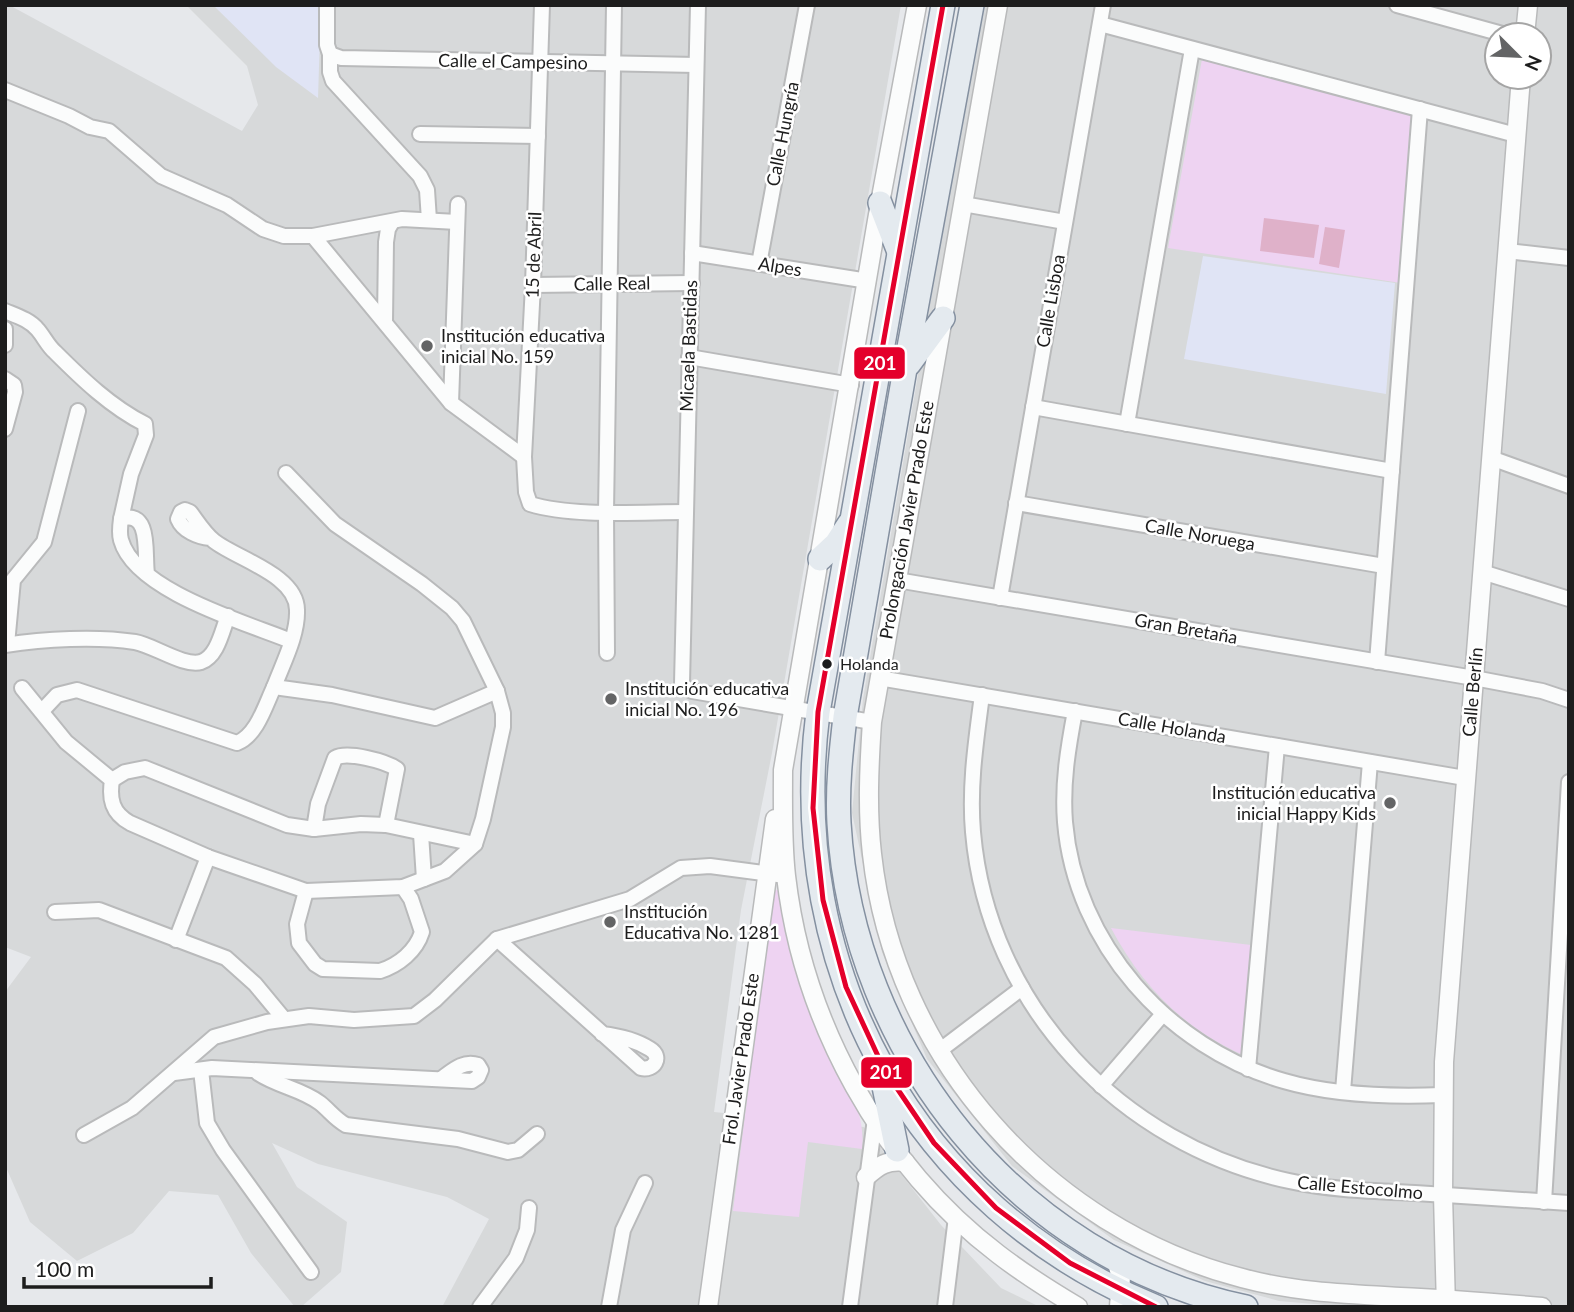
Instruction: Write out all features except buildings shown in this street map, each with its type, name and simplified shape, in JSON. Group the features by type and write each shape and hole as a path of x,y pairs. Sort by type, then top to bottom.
{"main road":[{"path":"943,5 818,712 812,807 819,887 841,975 856,1012 878,1059 919,1123 981,1195 1014,1224 1119,1298 1156,1307"},
{"name":"Prolongación Javier Prado Este","path":"972,5 845,717 839,799 847,887 870,973 901,1044 948,1118 988,1163 1055,1222 1116,1260 1180,1287 1246,1307"},
{"path":"880,203 899,253"},
{"path":"905,369 943,317"},
{"path":"820,559 839,539 854,516"},
{"path":"878,1059 901,1156"}],"street":[{"path":"327,5 327,45 332,81 420,176 427,190 429,220"},
{"name":"15 de Abril","path":"542,5 533,285 524,457 526,492 530,504 544,508 606,512"},
{"path":"607,653 606,512 614,5"},
{"name":"Micaela Bastidas","path":"698,5 682,678 684,687 692,691 794,707"},
{"name":"Calle Hungría","path":"759,264 807,5"},
{"path":"917,5 880,203 851,385 783,770 782,830 786,877 795,927 812,989 847,1072 875,1119 901,1156 956,1217 997,1254 1078,1307"},
{"name":"Prolongación Javier Prado Este","path":"998,5 872,722 868,790 872,856 883,911 917,1010 939,1051 975,1103 1017,1151 1065,1193 1138,1239 1215,1270 1274,1285 1446,1303 1542,1307"},
{"name":"Calle Lisboa","path":"1000,598 1103,5"},
{"path":"1396,5 1483,29"},
{"path":"1100,24 1516,135"},
{"path":"1128,424 1192,49"},
{"name":"Calle el Campesino","path":"330,54 341,58 696,65"},
{"path":"5,90 90,127 109,131 161,176 228,205 262,229 284,236 313,236 402,219 457,222"},
{"name":"Calle Berlín","path":"1446,1303 1442,1095 1520,91"},
{"path":"1377,662 1420,109"},
{"path":"420,134 538,136"},
{"path":"451,403 458,204"},
{"path":"962,204 1065,222"},
{"path":"385,322 386,242 388,229 393,222"},
{"path":"313,236 451,403 524,457"},
{"path":"1507,251 1569,258"},
{"name":"Alpes","path":"692,253 868,281"},
{"name":"Calle Real","path":"533,285 692,283"},
{"path":"5,311 21,317 36,328 52,350 91,386 145,425 146,435 131,474 121,519 121,542 130,557 147,573 187,601 291,640"},
{"path":"5,328 5,345"},
{"path":"689,357 851,385"},
{"path":"5,379 14,385 15,392 5,429"},
{"path":"1033,407 1392,471"},
{"path":"78,411 44,542 13,580 6,645 88,640 137,642 199,663 215,650 228,616"},
{"path":"1491,458 1569,486"},
{"path":"112,780 111,803 121,818 208,857 306,891 403,887 445,871 475,844 503,727 503,713 497,691 467,627 452,608 422,584 335,524 286,473"},
{"name":"Calle Noruega","path":"1016,503 1384,566"},
{"path":"606,512 685,512"},
{"path":"121,519 133,517 140,521 144,528 147,573"},
{"path":"41,711 57,695 78,690 237,743 244,740 254,729 274,687 291,640 298,607 293,594 273,574 210,538"},
{"path":"1482,572 1569,599"},
{"name":"Gran Bretaña","path":"897,580 1474,678 1542,691 1569,700"},
{"name":"Calle Holanda","path":"880,678 1465,778"},
{"path":"274,687 332,695 435,718 497,691"},
{"path":"22,688 66,741 112,780"},
{"name":"Calle Estocolmo","path":"982,695 972,794 976,857 994,926 1022,988 1065,1049 1101,1086 1131,1111 1175,1140 1248,1170 1287,1181 1329,1188 1569,1203"},
{"path":"794,707 872,722"},
{"path":"1075,711 1065,767 1065,823 1076,877 1096,929 1126,976 1163,1014 1204,1045 1248,1069 1298,1085 1343,1091 1442,1095"},
{"path":"1248,1069 1277,746"},
{"path":"314,829 318,804 335,758 342,754 390,764 397,769 386,825"},
{"path":"1343,1091 1370,762"},
{"path":"112,780 125,772 145,768 287,825 314,829 361,824 386,825 475,844"},
{"name":"Frol. Javier Prado Este","path":"708,1307 766,873 783,770"},
{"path":"1544,1202 1569,782"},
{"path":"421,834 424,879"},
{"path":"176,940 208,857"},
{"path":"84,1135 132,1108 214,1037 267,1022 309,1016 354,1020 414,1016 435,1000 497,939 630,899 681,869 710,866 786,877"},
{"path":"306,891 297,924 299,943 315,964 323,969 380,971 413,951 422,932 411,899 403,887"},
{"path":"55,912 99,910 226,958 255,984 284,1020"},
{"path":"497,939 602,1034"},
{"path":"939,1051 1022,988"},
{"path":"1101,1086 1163,1014"},
{"path":"174,1073 212,1068 441,1079"},
{"path":"201,1070 207,1123 223,1150 311,1272"},
{"path":"257,1072 273,1083 320,1103 335,1119 346,1125 458,1139 508,1152 518,1150 537,1135"},
{"path":"850,1307 875,1119"},
{"path":"866,1177 880,1164 901,1156"},
{"path":"598,1307 609,1302 623,1230 645,1183"},
{"path":"480,1307 516,1258 527,1230 529,1208"},
{"path":"945,1307 956,1217"},
{"path":"1116,1260 1121,1277 1119,1298"}],"shaded area":[{"path":"5,5 242,131 258,105 247,66 186,5 901,5 772,753 741,910 714,1112 864,1127 941,1225 1001,1288 1040,1307 442,1307 489,1219 447,1197 318,1164 272,1143 297,1187 347,1222 341,1272 301,1307 295,1307 251,1253 218,1195 169,1191 133,1233 77,1261 30,1222 5,1165 5,992 31,957 5,947"},
{"path":"213,5 321,5 318,98 276,67"},
{"path":"984,5 1569,5 1569,1307 1348,1307 1279,1301 1205,1281 1114,1240 1012,1166 927,1059 882,952 852,813 863,699"},
{"path":"1202,59 1414,114 1401,283 1168,248"},
{"path":"1264,218 1319,225 1314,258 1260,251"},
{"path":"1325,227 1345,230 1339,268 1319,264"},
{"path":"1203,256 1395,283 1386,394 1184,359"},
{"path":"782,890 820,1030 855,1101 862,1132 862,1149 808,1142 799,1217 733,1211 773,893"},
{"path":"1111,928 1251,945 1243,1055 1202,1032 1166,1003 1136,968"}],"transit line":[{"name":"201","path":"943,5 818,712 813,808 823,900 846,987 884,1069 934,1143 996,1208 1070,1263 1156,1307"}],"place":[{"name":"Institución educativa inicial No. 159","path":"427,346"},
{"name":"Holanda","path":"827,664"},
{"name":"Institución educativa inicial No. 196","path":"611,699"},
{"name":"Institución educativa inicial Happy Kids","path":"1390,803"},
{"name":"Institución Educativa No. 1281","path":"610,922"}]}
